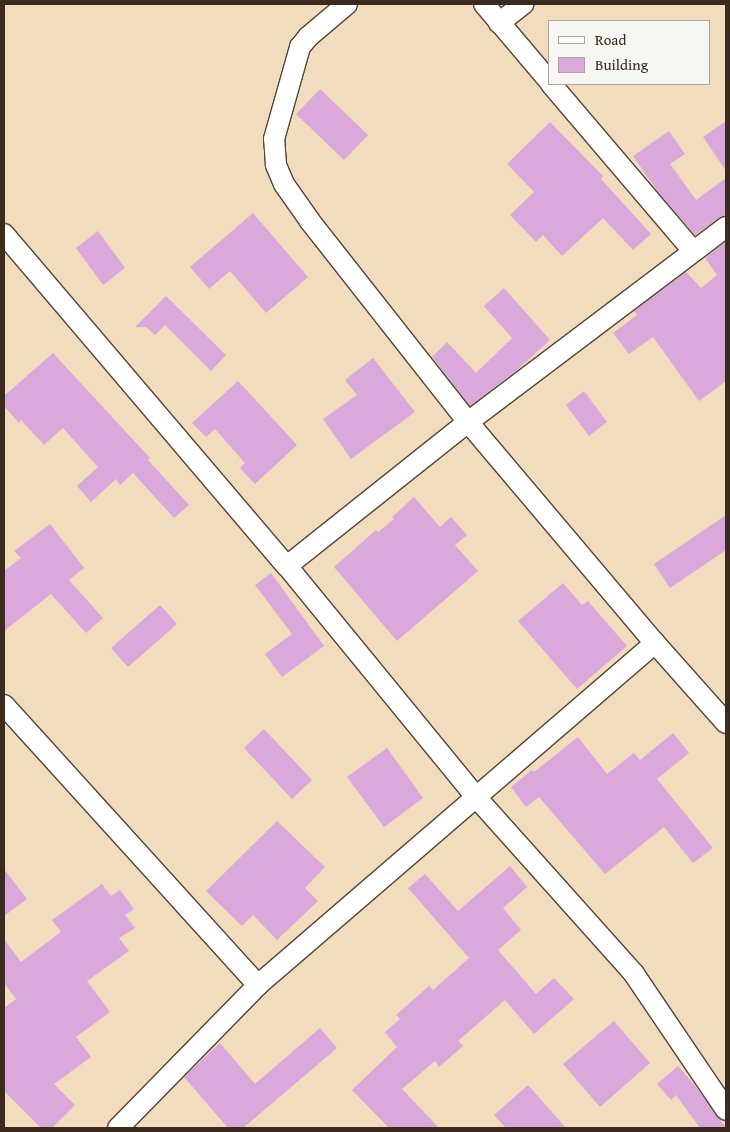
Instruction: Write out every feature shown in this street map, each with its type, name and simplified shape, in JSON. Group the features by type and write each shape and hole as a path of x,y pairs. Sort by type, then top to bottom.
{"street":[{"path":"347,4 308,37 300,48 274,139 276,165 284,184 310,222 468,422 726,723"},
{"path":"484,4 548,80"},
{"path":"499,23 523,4"},
{"path":"553,85 693,251"},
{"path":"287,566 468,422 726,227"},
{"path":"4,234 287,566 476,797 634,974 726,1110"},
{"path":"118,1128 258,985 656,643"},
{"path":"4,705 258,985"}],"building":[{"path":"320,89 368,135 344,160 296,114"},
{"path":"726,121 726,171 703,137"},
{"path":"550,122 603,176 601,179 651,234 633,250 603,218 562,256 543,235 536,242 510,215 534,192 507,164"},
{"path":"669,131 685,154 670,164 696,200 726,178 726,215 695,235 658,192 633,156"},
{"path":"253,213 308,277 266,313 230,271 209,289 190,267"},
{"path":"98,231 125,268 103,285 76,248"},
{"path":"726,242 726,381 699,401 653,337 629,354 613,333 637,315 634,311 686,272 701,288 717,275 705,258"},
{"path":"504,288 550,340 517,370 470,406 432,357 447,342 476,373 512,338 484,306"},
{"path":"166,296 226,355 211,371 165,325 155,335 146,327 135,327"},
{"path":"53,353 150,458 148,460 189,505 174,518 133,473 120,485 116,479 91,502 77,486 98,467 63,428 44,445 21,420 19,423 4,406 4,396"},
{"path":"373,358 415,412 351,459 323,419 357,395 345,380"},
{"path":"238,381 297,445 255,484 240,468 245,463 215,429 206,437 192,423"},
{"path":"584,391 607,422 589,436 566,405"},
{"path":"414,497 440,527 451,517 467,535 455,545 478,571 397,641 334,567 376,530 378,532 394,519 392,517"},
{"path":"726,515 726,550 670,588 654,564"},
{"path":"50,524 84,568 69,580 103,618 86,633 51,594 4,631 4,571 21,558 14,551"},
{"path":"271,573 324,646 282,677 265,654 292,634 255,585"},
{"path":"563,583 582,605 588,601 627,646 577,689 518,621"},
{"path":"160,605 177,624 128,667 111,648"},
{"path":"264,729 312,780 292,799 244,748"},
{"path":"673,733 689,753 657,779 713,848 693,863 664,827 605,874 539,797 526,807 511,787 532,770 534,772 578,737 607,774 634,753 640,760"},
{"path":"387,748 423,798 384,827 347,777"},
{"path":"277,821 325,867 305,888 318,901 277,940 253,915 242,926 206,891"},
{"path":"510,866 527,887 503,908 521,930 498,950 536,994 554,978 574,999 534,1034 505,1000 458,1041 463,1046 439,1067 435,1061 402,1089 439,1128 389,1128 352,1090 397,1047 385,1032 400,1019 396,1015 429,986 433,990 469,958 408,888 425,874 458,911"},
{"path":"4,869 27,899 4,916"},
{"path":"102,884 111,896 120,890 134,909 125,915 135,928 119,938 129,951 87,981 110,1012 76,1037 91,1057 54,1084 75,1105 52,1128 41,1128 4,1091 4,1008 16,999 4,983 4,939 21,962 61,932 52,920"},
{"path":"614,1021 650,1063 600,1107 563,1064"},
{"path":"320,1028 337,1048 243,1128 228,1128 184,1077 220,1043 255,1084"},
{"path":"678,1066 726,1128 700,1128 676,1095 671,1100 657,1084"},
{"path":"528,1085 566,1128 506,1128 494,1115"}]}
